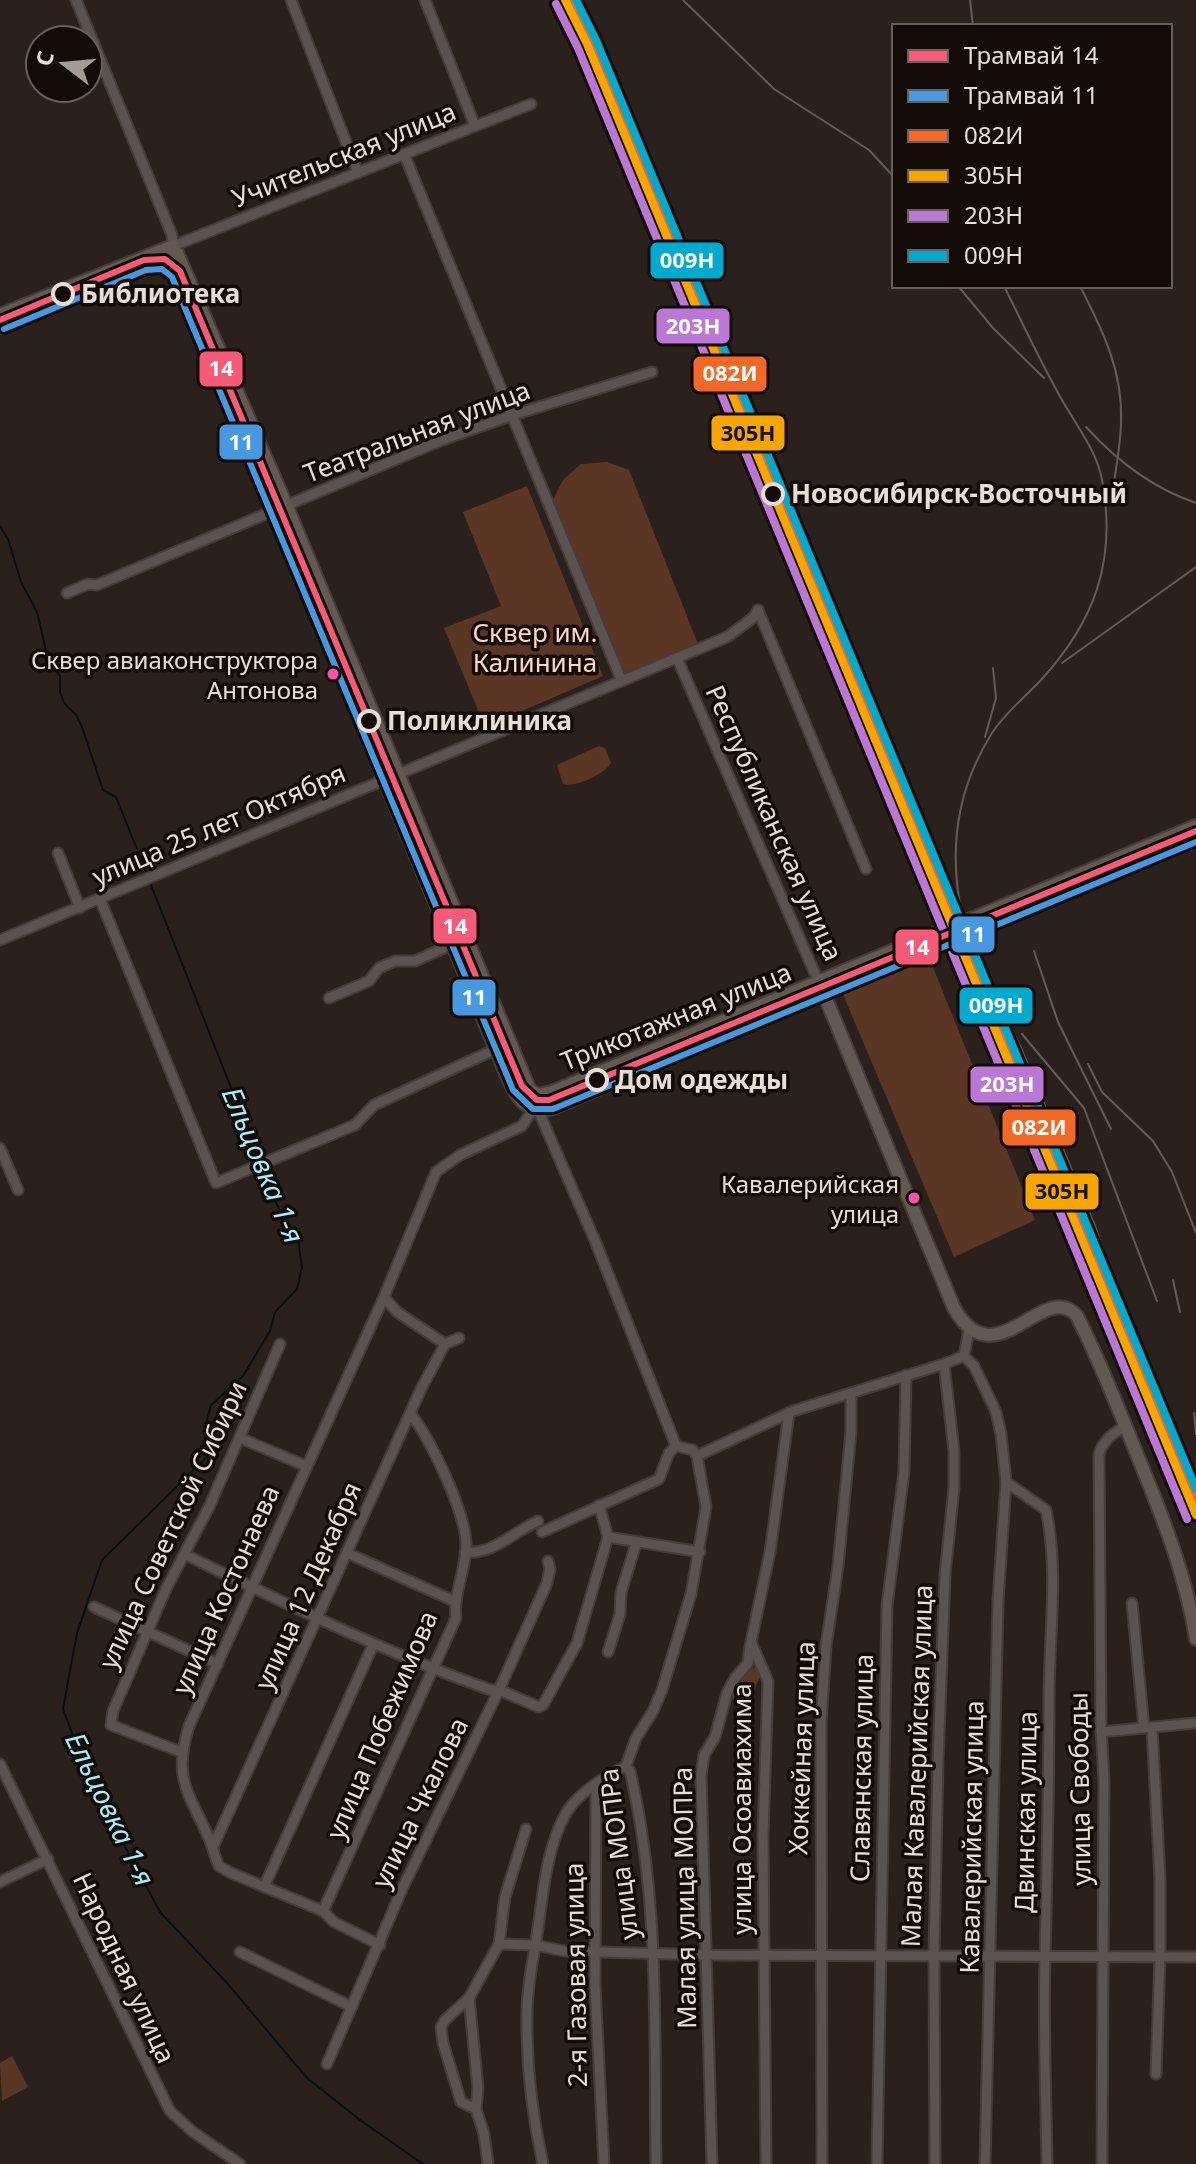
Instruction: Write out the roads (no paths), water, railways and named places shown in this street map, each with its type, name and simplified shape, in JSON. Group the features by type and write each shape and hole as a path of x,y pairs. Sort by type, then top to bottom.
{"main road":[{"name":"Учительская улица","path":"0,327 159,263 173,246"},
{"name":"Учительская улица","path":"0,315 173,246"},
{"path":"173,246 177,277 274,513 521,1084"},
{"path":"173,246 184,265 287,507 496,1049 536,1110"},
{"path":"159,263 169,267 177,277"},
{"name":"Трикотажная улица","path":"536,1110 553,1108 692,1042 981,921 1196,826"},
{"name":"Трикотажная улица","path":"981,921 1196,840"},
{"name":"Республиканская улица","path":"822,988 954,1308 969,1330"},
{"name":"Трикотажная улица","path":"521,1084 538,1095 546,1094 692,1042"},
{"path":"969,1330 989,1336 999,1334 1059,1306 1072,1309 1084,1328 1126,1425 1176,1551 1196,1639"}],"street":[{"path":"76,0 172,235 173,246"},
{"path":"291,0 358,173"},
{"path":"425,0 475,126"},
{"name":"Учительская улица","path":"173,246 531,104"},
{"path":"404,154 621,679"},
{"name":"Театральная улица","path":"67,593 88,584 97,585 274,513 442,440 652,372"},
{"name":"улица 25 лет Октября","path":"0,940 727,637 754,617 758,610 866,869"},
{"name":"Республиканская улица","path":"677,658 822,988"},
{"path":"58,853 80,908"},
{"path":"100,899 216,1183 355,1125 374,1105 496,1049"},
{"path":"329,998 369,981 379,968 395,961 415,961 453,944"},
{"path":"536,1110 596,1243 676,1446"},
{"name":"Трикотажная улица","path":"436,1172 460,1155 522,1126 536,1110"},
{"path":"0,1148 18,1190"},
{"name":"улица Костонаева","path":"380,1945 334,1922 323,1911 219,1866 185,1787 180,1768 181,1752 189,1726 384,1297 436,1172"},
{"path":"384,1297 397,1312 445,1344 459,1338"},
{"path":"676,1446 693,1450 697,1456 789,1413 906,1375 944,1367 964,1356 969,1330"},
{"name":"улица Советской Сибири","path":"181,1752 111,1725 119,1693 240,1438 280,1344"},
{"name":"улица 12 Декабря","path":"213,1847 421,1389 445,1344"},
{"name":"Кавалерийская улица","path":"964,1356 974,1366 996,1412 1006,1482 999,1574 985,2164"},
{"name":"Малая Кавалерийская улица","path":"935,2164 934,1955 945,1575 954,1487 954,1451 944,1367"},
{"name":"Славянская улица","path":"877,2164 887,1606 904,1472 906,1375"},
{"name":"Хоккейная улица","path":"822,2164 821,1722 826,1646 838,1566 851,1432 851,1393"},
{"path":"751,1642 770,1552 789,1413"},
{"name":"улица Побежимова","path":"323,1911 456,1618 454,1601 463,1578 466,1544 457,1508 432,1446 411,1414"},
{"name":"улица Свободы","path":"1102,2164 1104,1781 1099,1454 1101,1446 1126,1425"},
{"path":"240,1438 306,1466"},
{"path":"542,1532 659,1479 669,1453 676,1446"},
{"name":"улица МОПРа","path":"656,2164 650,1887 642,1822 630,1771 626,1766 636,1738 662,1690 691,1594 706,1507 697,1456"},
{"name":"Двинская улица","path":"1006,1482 1046,1510 1050,1548 1045,1955 1047,2164"},
{"path":"186,1555 373,1645 539,1707 543,1705 577,1643 608,1537 599,1505"},
{"path":"465,1552 489,1550 538,1521"},
{"path":"608,1537 636,1544 700,1552"},
{"path":"608,1652 620,1614 621,1592 636,1544"},
{"path":"347,1553 454,1601"},
{"name":"улица Чкалова","path":"327,2064 403,1887 499,1690 547,1583 548,1561"},
{"path":"1132,1603 1148,1728 1160,1879 1156,2074"},
{"path":"94,1607 218,1664"},
{"name":"улица Осоавиахима","path":"751,1642 768,1681 763,1836 766,2164"},
{"name":"Малая улица МОПРа","path":"712,2164 701,1775 704,1755 715,1737 727,1693 748,1663 751,1642"},
{"path":"264,1887 373,1645"},
{"path":"748,1663 760,1662"},
{"path":"1101,1732 1196,1723"},
{"name":"Народная улица","path":"0,1764 170,2111 193,2132 240,2164"},
{"path":"543,2164 531,2081 527,2012 541,1899 566,1813 596,1785 626,1766"},
{"name":"2-я Газовая улица","path":"596,1785 595,1952 604,2164"},
{"path":"476,2109 461,2102 441,2033 445,2020 469,1998 499,1944 505,1897 526,1829"},
{"path":"0,1882 48,1859"},
{"path":"499,1944 535,1945 552,1950 707,1955 1196,1957"},
{"path":"240,1952 352,2007"},
{"path":"469,1998 478,2088 476,2109 484,2134 488,2164"}],"waterway":[{"name":"Ельцовка 1-я","path":"0,526 8,539 21,582 37,612 48,659 60,676 64,703 82,727 103,790 116,797 147,874"},
{"name":"Ельцовка 1-я","path":"149,880 260,1161"},
{"name":"Ельцовка 1-я","path":"262,1167 277,1205 298,1240 302,1267 297,1289 275,1312 270,1331 243,1376 211,1405 207,1420 208,1456 102,1560 77,1633 63,1709 90,1781 160,1912 227,1983 307,2078 423,2164"}],"railway":[{"path":"683,0 774,89 869,150 892,175"},
{"path":"970,0 973,24"},
{"path":"960,288 993,328 1044,378"},
{"path":"963,919 958,895 956,847 958,823 970,777 997,726 1060,658 1075,635 1097,588 1104,563 1106,537 1106,509 1096,459 1005,288"},
{"path":"1081,288 1103,334 1119,385 1121,431 1112,501"},
{"path":"1086,427 1136,472 1165,490 1196,503"},
{"path":"1062,663 1196,567"},
{"path":"985,737 996,698 993,668"},
{"path":"937,857 1095,1226 1123,1309 1196,1485"},
{"path":"1034,951 1058,1022 1111,1129"},
{"path":"1022,1034 1084,1108 1157,1301"},
{"path":"1088,1064 1102,1092 1153,1141 1172,1172 1196,1233"},
{"path":"1173,1280 1180,1312"},
{"path":"1194,1413 1196,1434"}],"tram line":[{"name":"14","path":"0,320 144,260 165,259 180,271 522,1086 537,1100 549,1100 1196,831"},
{"name":"11","path":"4,329 146,270 162,269 172,277 513,1090 533,1109 553,1109 1196,842"}],"place":[{"name":"Библиотека","path":"63,294"},
{"name":"Новосибирск-Восточный","path":"773,494"},
{"name":"Сквер авиаконструктора Антонова","path":"333,674"},
{"name":"Поликлиника","path":"369,721"},
{"name":"Дом одежды","path":"597,1080"},
{"name":"Кавалерийская улица","path":"914,1198"}],"park label":[{"name":"Сквер им. Калинина","path":"535,648"}]}
